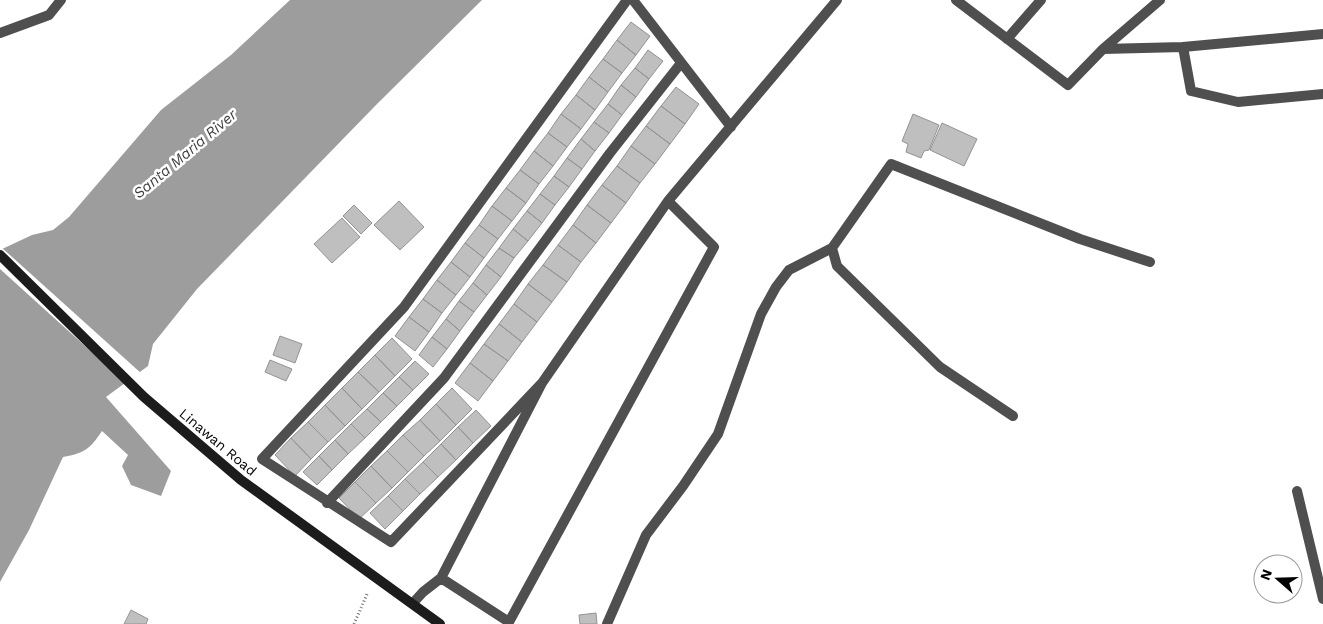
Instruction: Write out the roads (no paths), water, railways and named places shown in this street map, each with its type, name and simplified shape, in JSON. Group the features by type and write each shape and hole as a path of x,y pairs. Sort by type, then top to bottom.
{"street":[{"path":"0,33 49,15 61,0"},
{"path":"542,383 391,542 327,503 262,459 404,307 627,0"},
{"path":"633,0 731,127"},
{"path":"413,603 423,592 441,578 542,383 668,202 837,0"},
{"path":"956,0 1068,85 1103,49 1160,0"},
{"path":"1007,39 1041,0"},
{"path":"1103,49 1183,47 1323,34"},
{"path":"1183,47 1191,92 1238,102 1323,94"},
{"path":"327,503 444,378 610,153 681,63"},
{"path":"607,624 646,535 683,486 718,434 761,314 776,287 789,270 832,248 891,164 1080,239 1150,262"},
{"path":"441,578 509,622 714,247 668,202"},
{"path":"832,248 837,266 940,367 1013,416"},
{"name":"Linawan Road","path":"0,255 144,397 241,480 440,624"},
{"path":"1297,491 1323,598"}],"water":[{"name":"Santa Maria River","path":"290,0 482,0 376,105 197,289 153,344 148,366 106,397 171,471 161,496 131,485 122,466 128,455 102,431 94,442 82,452 63,457 29,530 0,582 0,250 32,235 53,230 69,217 161,110 231,55"}]}
